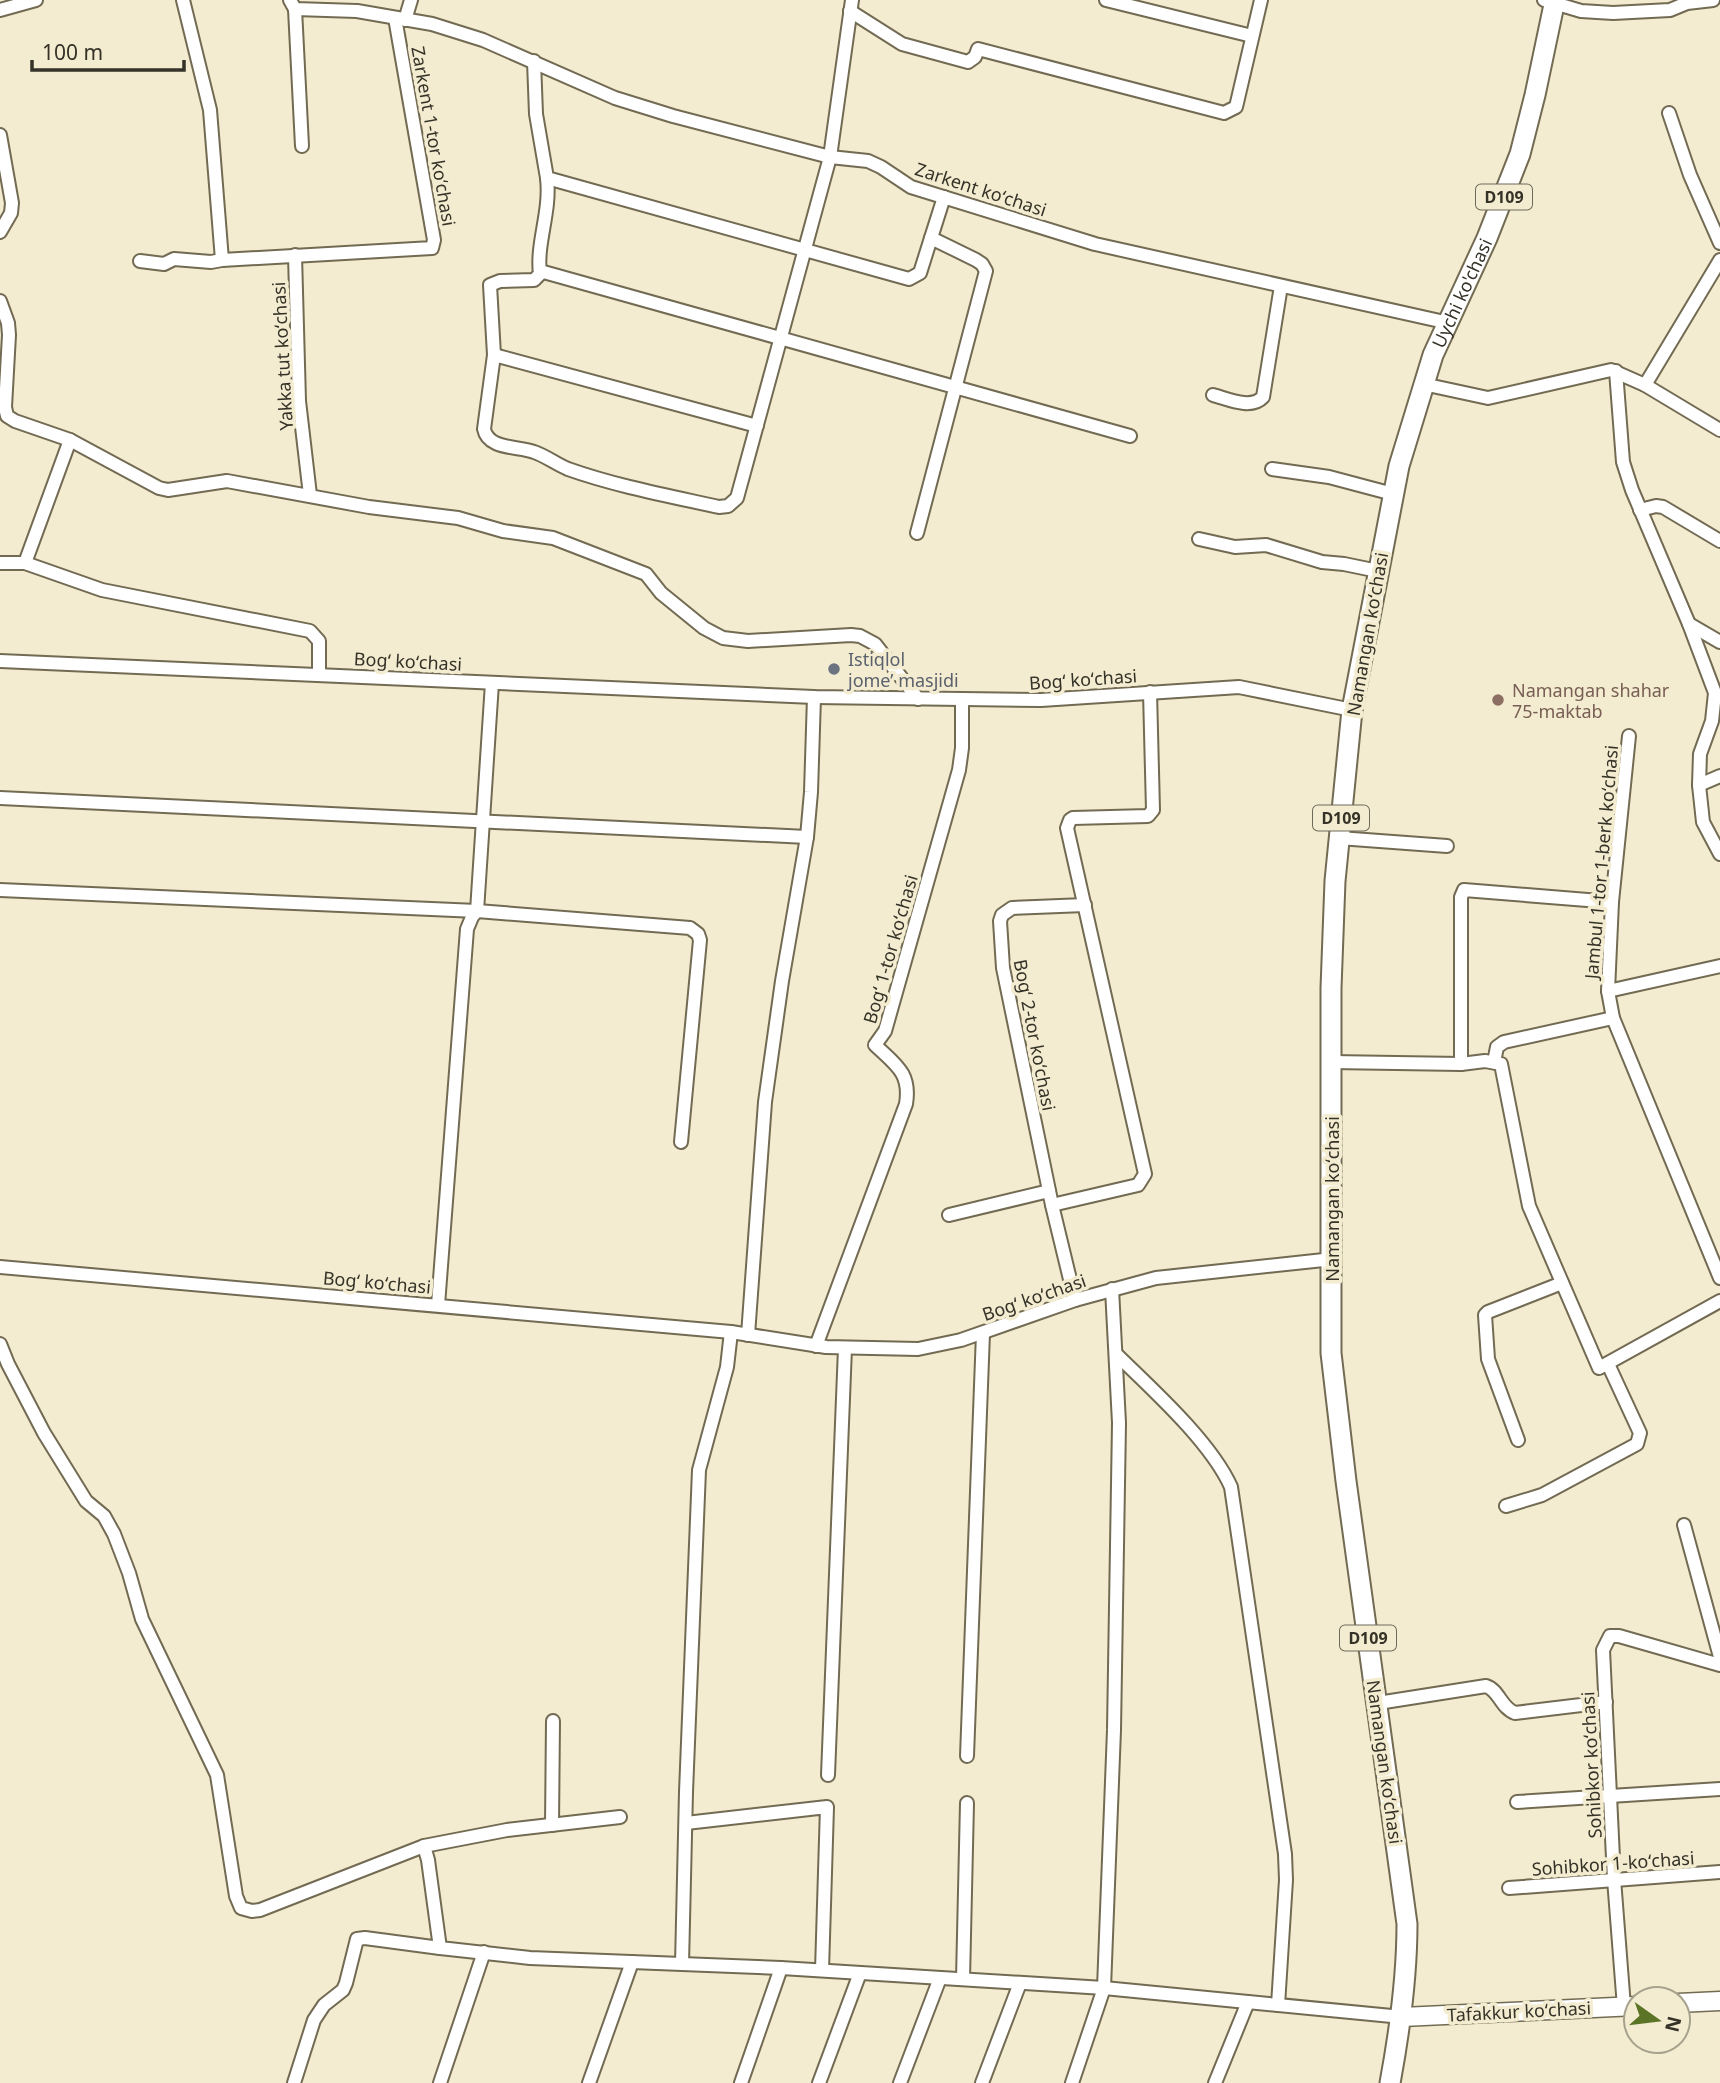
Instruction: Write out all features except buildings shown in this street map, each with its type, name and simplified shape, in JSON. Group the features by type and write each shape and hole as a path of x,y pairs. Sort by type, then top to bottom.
{"main road":[{"name":"Uychi ko'chasi","path":"1423,384 1433,355 1487,238 1520,154 1535,95 1551,1"},
{"name":"Namangan koʻchasi","path":"1402,2017 1407,1965 1407,1924 1331,1353 1331,1062 1335,881 1352,710 1393,494 1423,384"},
{"path":"1692,2002 1720,2001"},
{"name":"Tafakkur koʻchasi","path":"1402,2017 1622,2006"},
{"name":"D109","path":"1390,2083 1402,2017"}],"street":[{"path":"0,10 36,0"},
{"path":"183,0 209,110 222,260"},
{"path":"400,19 411,0"},
{"path":"838,0 851,5 902,44 968,62 975,57 978,49 1224,113 1236,107 1261,0"},
{"path":"1106,0 1252,36"},
{"path":"1551,1 1581,11 1613,13 1670,10 1687,3 1713,0"},
{"path":"292,4 302,146"},
{"name":"Zarkent koʻchasi","path":"292,4 359,6 400,19 432,24 483,40 615,98 830,157 868,161 911,187 1095,244 1449,323"},
{"path":"534,61 536,114 547,178 548,205 538,260 540,271 534,280 494,282 490,285 494,355 484,429 488,440 530,450 567,468 606,480 719,507 728,506 737,498 830,157 851,5"},
{"name":"Zarkent 1-tor koʻchasi","path":"295,255 426,250 434,245 400,19"},
{"path":"1669,113 1690,175 1720,243"},
{"path":"0,135 12,203 11,213 0,232"},
{"path":"547,178 909,279 920,274 944,197"},
{"path":"917,533 986,271 976,260 931,239"},
{"name":"Yakka tut koʻchasi","path":"140,261 164,264 176,259 211,262 295,255 299,401 310,495"},
{"path":"1646,385 1720,260"},
{"path":"540,271 1130,436"},
{"path":"1213,395 1248,404 1263,397 1281,286"},
{"path":"0,301 8,323 7,416 70,440 159,488 168,490 228,481 369,507 458,518 503,531 552,538 646,574 661,593 704,628 723,638 748,641 860,636 875,644 918,699"},
{"path":"494,355 757,426"},
{"path":"1423,384 1488,398 1611,370 1646,385 1720,430"},
{"path":"1616,371 1623,462 1715,694 1712,721 1700,754 1699,785 1703,822 1720,854"},
{"path":"25,563 70,440"},
{"path":"1272,469 1329,477 1393,494"},
{"path":"1640,510 1663,507 1720,541"},
{"path":"1199,539 1235,547 1266,545 1322,562 1378,571"},
{"path":"0,563 25,563 103,590 310,631 319,641 319,675"},
{"path":"1689,624 1720,642"},
{"name":"Bogʻ koʻchasi","path":"0,661 814,697 1041,701 1239,687 1352,710"},
{"path":"438,1305 467,929 471,917 477,911 492,683"},
{"path":"1052,1205 1138,1185 1145,1174 1068,824 1073,818 1151,814 1150,692"},
{"path":"748,1335 765,1102 782,981 807,837 814,697"},
{"name":"Bogʻ 1-tor koʻchasi","path":"816,1346 906,1104 907,1084 902,1071 875,1045 885,1031 959,771 962,700"},
{"name":"Jambul 1-tor 1-berk koʻchasi","path":"1613,1018 1608,990 1612,902 1629,736"},
{"path":"1699,785 1720,776"},
{"path":"0,797 807,837"},
{"path":"1339,838 1447,845"},
{"path":"0,890 477,911 684,927 694,930 700,940 681,1142"},
{"path":"1461,1064 1461,897 1464,890 1612,902"},
{"name":"Bogʻ 2-tor koʻchasi","path":"1074,1300 1003,968 1000,921 1002,915 1012,908 1085,905"},
{"path":"1608,990 1720,966"},
{"path":"1494,1062 1497,1047 1504,1042 1613,1018 1720,1278"},
{"path":"1331,1062 1501,1064 1529,1206 1599,1368 1720,1301"},
{"path":"949,1215 1049,1191"},
{"name":"Bogʻ koʻchasi","path":"1,1267 731,1332 816,1346 918,1349 961,1340 1074,1300 1156,1278 1333,1259"},
{"path":"1518,1440 1488,1359 1485,1315 1562,1283"},
{"path":"1072,2083 1104,1988 1114,1717 1119,1423 1112,1289"},
{"path":"682,1964 699,1470 727,1367 731,1332"},
{"path":"967,1756 983,1333"},
{"path":"0,1344 50,1443 86,1501 104,1516 114,1534 142,1619 217,1775 236,1896 241,1908 260,1910 424,1846 507,1830 620,1818"},
{"path":"828,1775 845,1348"},
{"path":"1116,1354 1172,1408 1214,1460 1231,1488 1285,1854 1286,1880 1278,2005"},
{"path":"1506,1506 1542,1495 1637,1444 1640,1433 1608,1364"},
{"path":"1684,1525 1720,1657"},
{"name":"Sohibkor koʻchasi","path":"1627,1985 1614,1880 1603,1650 1611,1636 1619,1636 1720,1665"},
{"path":"1378,1703 1486,1686 1492,1688 1508,1711 1515,1713 1606,1702"},
{"path":"552,1825 553,1721"},
{"path":"1517,1802 1720,1788"},
{"path":"963,1979 967,1803"},
{"path":"686,1823 827,1807 822,1970"},
{"path":"424,1846 440,1948"},
{"name":"Sohibkor 1-koʻchasi","path":"1509,1888 1720,1872"},
{"path":"294,2083 314,2020 324,2006 343,1990 357,1939 365,1938 530,1958 822,1970 1104,1988 1402,2017"},
{"path":"440,2083 484,1952"},
{"path":"589,2083 632,1962"},
{"path":"741,2083 781,1968"},
{"path":"819,2083 860,1973"},
{"path":"900,2083 940,1978"},
{"path":"982,2083 1020,1983"},
{"path":"1215,2083 1248,2002"}],"place":[{"name":"Istiqlol jome’ masjidi","path":"834,669"},
{"name":"Namangan shahar 75-maktab","path":"1498,700"}]}
